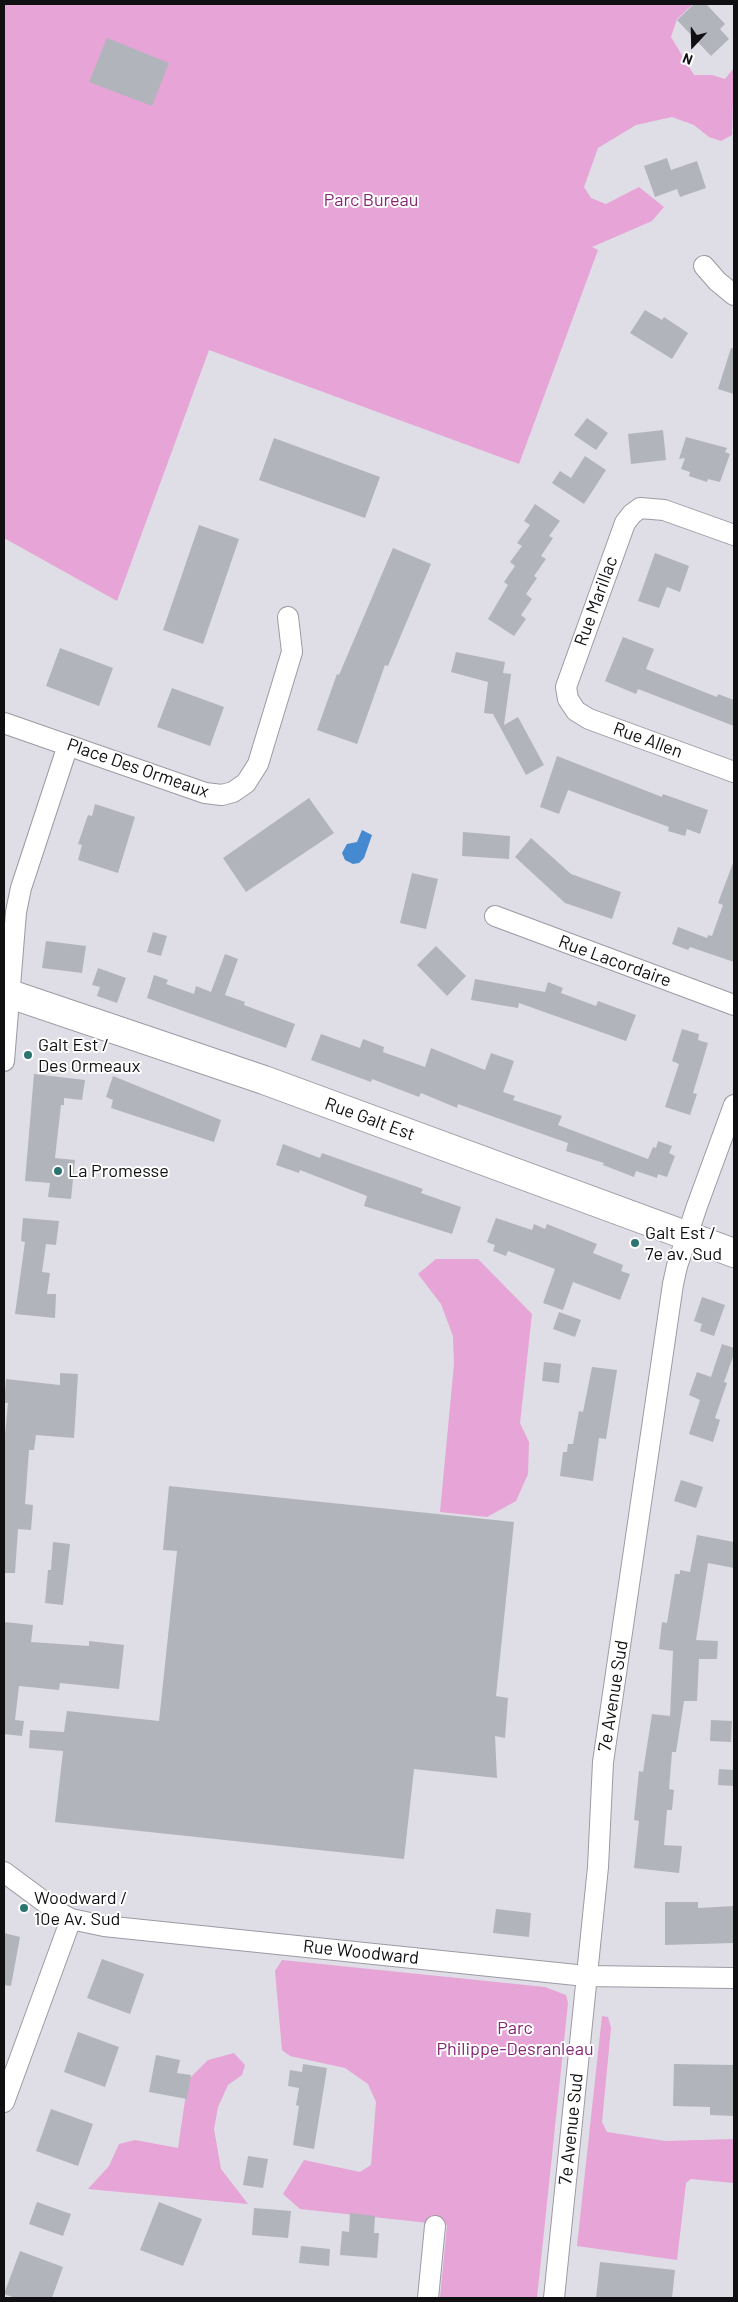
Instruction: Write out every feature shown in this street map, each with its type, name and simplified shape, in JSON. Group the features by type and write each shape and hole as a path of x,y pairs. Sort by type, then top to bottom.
{"main road":[{"name":"Rue Galt Est","path":"7,993 264,1080 734,1253"}],"street":[{"path":"704,266 717,281 734,295"},
{"name":"Rue Marillac","path":"568,699 566,687 568,676 625,523 640,508 664,510 734,535"},
{"name":"Place Des Ormeaux","path":"4,723 205,794 222,795 233,792 246,783 255,773 261,755 292,652 288,617"},
{"name":"Rue Allen","path":"568,699 576,711 589,719 734,772"},
{"path":"4,1061 7,993 16,912 21,888 68,745"},
{"name":"Rue Lacordaire","path":"495,916 734,1005"},
{"name":"7e Avenue Sud","path":"554,2298 598,1867 603,1762 673,1284 687,1236 734,1105"},
{"name":"Rue Woodward","path":"4,1872 43,1903 71,1919 104,1926 586,1976 734,1978"},
{"path":"4,2102 71,1919"},
{"path":"428,2298 435,2226"}],"green space":[{"name":"Parc Bureau","path":"4,4 693,4 677,19 671,37 694,75 712,75 725,79 734,68 732,135 721,141 709,137 694,125 672,117 636,125 598,148 584,187 591,198 606,204 639,187 664,207 652,221 592,247 598,250 519,464 209,350 117,601 4,538"},
{"path":"436,1259 478,1259 532,1314 520,1423 529,1442 528,1474 516,1501 487,1517 440,1512 454,1364 453,1336 441,1304 418,1274"},
{"name":"Parc Philippe-Desranleau","path":"282,1960 545,1987 566,1995 568,2003 537,2298 440,2298 447,2225 300,2209 283,2194 304,2160 360,2172 371,2165 376,2102 368,2084 345,2068 290,2056 282,2050 275,1971"},
{"path":"602,2016 608,2017 611,2028 602,2122 607,2132 665,2141 734,2139 734,2183 691,2179 686,2183 677,2260 577,2246"},
{"path":"234,2053 245,2065 242,2075 228,2085 218,2107 214,2129 221,2169 248,2204 88,2189 109,2166 119,2144 135,2140 178,2148 188,2080 208,2060"}],"water":[{"path":"362,830 372,835 364,858 359,863 353,864 345,860 342,853 347,844 357,842"}],"building":[{"path":"694,4 706,4 725,24 720,29 729,39 711,56 677,20"},
{"path":"107,38 169,63 152,106 89,82"},
{"path":"667,158 671,170 697,161 706,188 680,197 677,189 655,197 644,166"},
{"path":"645,310 662,320 664,317 688,333 672,359 630,333"},
{"path":"731,348 734,349 734,394 718,389"},
{"path":"587,418 608,433 596,450 574,435"},
{"path":"663,430 666,460 631,464 628,434"},
{"path":"686,437 727,448 725,452 730,454 720,482 708,479 707,482 689,476 690,472 681,469 685,458 679,459"},
{"path":"274,438 380,477 365,518 259,480"},
{"path":"585,456 606,470 584,504 552,483 560,471 571,478"},
{"path":"535,504 560,521 549,536 553,538 541,556 546,559 534,576 537,578 526,594 532,599 521,615 526,619 514,636 488,619 508,585 504,582 515,566 510,562 522,546 517,543 530,525 524,521"},
{"path":"199,525 239,539 203,644 163,630"},
{"path":"393,548 431,564 388,666 385,665 357,744 317,730 337,674 339,675"},
{"path":"655,553 689,566 680,592 667,587 659,608 638,601"},
{"path":"623,637 654,649 646,669 717,697 718,694 734,700 734,726 638,689 636,694 605,681"},
{"path":"60,648 113,668 99,706 46,686"},
{"path":"456,652 505,662 503,673 511,674 504,725 518,717 544,765 526,775 493,714 484,713 488,682 451,672"},
{"path":"172,688 224,707 210,746 157,727"},
{"path":"557,756 662,797 663,794 708,810 700,834 687,829 685,836 668,831 669,827 568,790 559,814 540,807"},
{"path":"309,798 334,833 246,892 223,858"},
{"path":"95,804 135,817 118,873 78,860 82,845 78,844 88,815 92,816"},
{"path":"463,832 510,836 509,859 462,856"},
{"path":"531,838 571,874 621,892 612,919 565,903 515,857"},
{"path":"733,863 734,962 690,947 688,950 672,944 678,927 707,938 708,935 712,936 723,905 718,903"},
{"path":"412,873 438,879 426,929 400,923"},
{"path":"153,932 167,936 161,956 147,952"},
{"path":"46,941 86,946 82,973 42,968"},
{"path":"436,946 466,976 447,996 417,965"},
{"path":"225,954 238,959 225,995 245,1002 244,1005 295,1024 286,1048 147,998 154,975 168,980 166,984 194,994 196,986 211,992"},
{"path":"98,968 126,978 117,1003 97,996 100,987 92,985"},
{"path":"475,979 545,992 548,982 563,988 561,993 596,1006 598,1001 636,1015 626,1041 519,1003 518,1008 471,1000"},
{"path":"682,1029 699,1034 698,1040 708,1043 693,1093 697,1094 690,1115 665,1107 679,1064 672,1061"},
{"path":"321,1034 360,1048 363,1039 384,1047 383,1052 425,1067 431,1048 485,1070 491,1053 514,1061 503,1092 515,1096 513,1100 562,1116 558,1125 648,1159 653,1147 656,1148 658,1141 672,1146 669,1153 675,1156 667,1177 658,1174 657,1178 636,1171 634,1177 603,1165 604,1163 566,1151 568,1143 458,1104 457,1108 421,1093 419,1097 372,1079 371,1082 311,1060"},
{"path":"34,1074 85,1080 82,1100 64,1098 64,1105 61,1105 55,1158 75,1160 71,1199 48,1197 50,1183 25,1181"},
{"path":"113,1076 221,1120 214,1142 111,1108 113,1100 106,1097"},
{"path":"283,1144 320,1158 322,1153 423,1189 421,1193 461,1207 452,1234 364,1206 367,1196 300,1170 299,1173 276,1165"},
{"path":"23,1218 59,1221 56,1245 46,1244 42,1272 50,1273 47,1294 56,1294 55,1318 15,1314 25,1242 21,1241"},
{"path":"496,1218 532,1230 534,1224 545,1229 547,1224 597,1244 593,1253 623,1265 621,1271 630,1274 620,1300 573,1282 563,1310 543,1303 555,1269 508,1251 506,1256 493,1251 495,1245 487,1242"},
{"path":"702,1297 725,1305 714,1336 700,1331 702,1324 694,1321"},
{"path":"559,1312 581,1320 575,1337 553,1329"},
{"path":"722,1344 734,1348 734,1354 724,1382 727,1383 715,1418 720,1420 713,1442 689,1434 700,1400 689,1395 697,1372 711,1377"},
{"path":"544,1362 561,1364 559,1383 542,1381"},
{"path":"592,1367 617,1370 606,1439 599,1438 593,1481 560,1476 563,1452 567,1452 568,1444 573,1444 579,1411 583,1412"},
{"path":"60,1373 78,1374 74,1438 36,1435 34,1450 29,1450 25,1504 33,1505 31,1530 18,1529 15,1573 4,1573 4,1445 8,1403 4,1403 6,1379 60,1385"},
{"path":"681,1480 703,1487 696,1508 674,1501"},
{"path":"169,1486 514,1522 496,1696 508,1698 505,1738 495,1736 497,1778 414,1769 404,1859 55,1822 63,1751 29,1748 30,1730 64,1732 67,1711 159,1721 177,1551 163,1550"},
{"path":"697,1535 734,1542 734,1568 708,1563 696,1640 718,1641 717,1659 699,1659 697,1701 684,1701 676,1752 672,1752 669,1789 674,1790 672,1810 667,1810 664,1845 682,1846 679,1873 634,1868 639,1821 634,1820 639,1771 643,1772 652,1714 670,1716 673,1651 659,1649 662,1622 667,1623 675,1574 680,1574 680,1570 690,1572"},
{"path":"53,1542 70,1544 63,1605 45,1603 48,1570 51,1570"},
{"path":"4,1622 33,1625 31,1642 89,1646 89,1641 124,1645 119,1689 60,1683 59,1690 19,1686 15,1720 24,1721 22,1736 4,1734"},
{"path":"711,1720 732,1721 731,1742 710,1741"},
{"path":"719,1769 734,1770 734,1786 718,1785"},
{"path":"665,1902 698,1902 698,1908 734,1906 734,1943 665,1945"},
{"path":"496,1909 531,1913 529,1937 493,1933"},
{"path":"4,1933 20,1937 11,1986 4,1985"},
{"path":"102,1959 144,1974 130,2014 87,1998"},
{"path":"78,2032 119,2047 105,2087 64,2072"},
{"path":"156,2055 180,2060 177,2073 191,2075 187,2099 149,2092"},
{"path":"303,2064 327,2068 314,2149 293,2145 299,2106 296,2105 299,2088 288,2086 290,2070 302,2072"},
{"path":"674,2064 734,2065 734,2116 710,2115 710,2107 673,2106"},
{"path":"51,2109 93,2124 78,2166 36,2151"},
{"path":"248,2156 268,2159 263,2188 243,2185"},
{"path":"37,2202 71,2214 63,2236 29,2224"},
{"path":"159,2202 202,2219 183,2266 140,2250"},
{"path":"254,2208 291,2211 288,2238 252,2235"},
{"path":"350,2213 375,2216 374,2233 379,2233 377,2258 340,2255 342,2231 349,2232"},
{"path":"301,2246 330,2249 329,2266 299,2263"},
{"path":"20,2251 63,2267 52,2298 15,2298 4,2294"},
{"path":"600,2262 675,2270 672,2298 596,2298"}],"place":[{"name":"Galt Est / Des Ormeaux","path":"28,1055"},
{"name":"La Promesse","path":"58,1171"},
{"name":"Galt Est / 7e av. Sud","path":"635,1243"},
{"name":"Woodward / 10e Av. Sud","path":"24,1908"}]}
